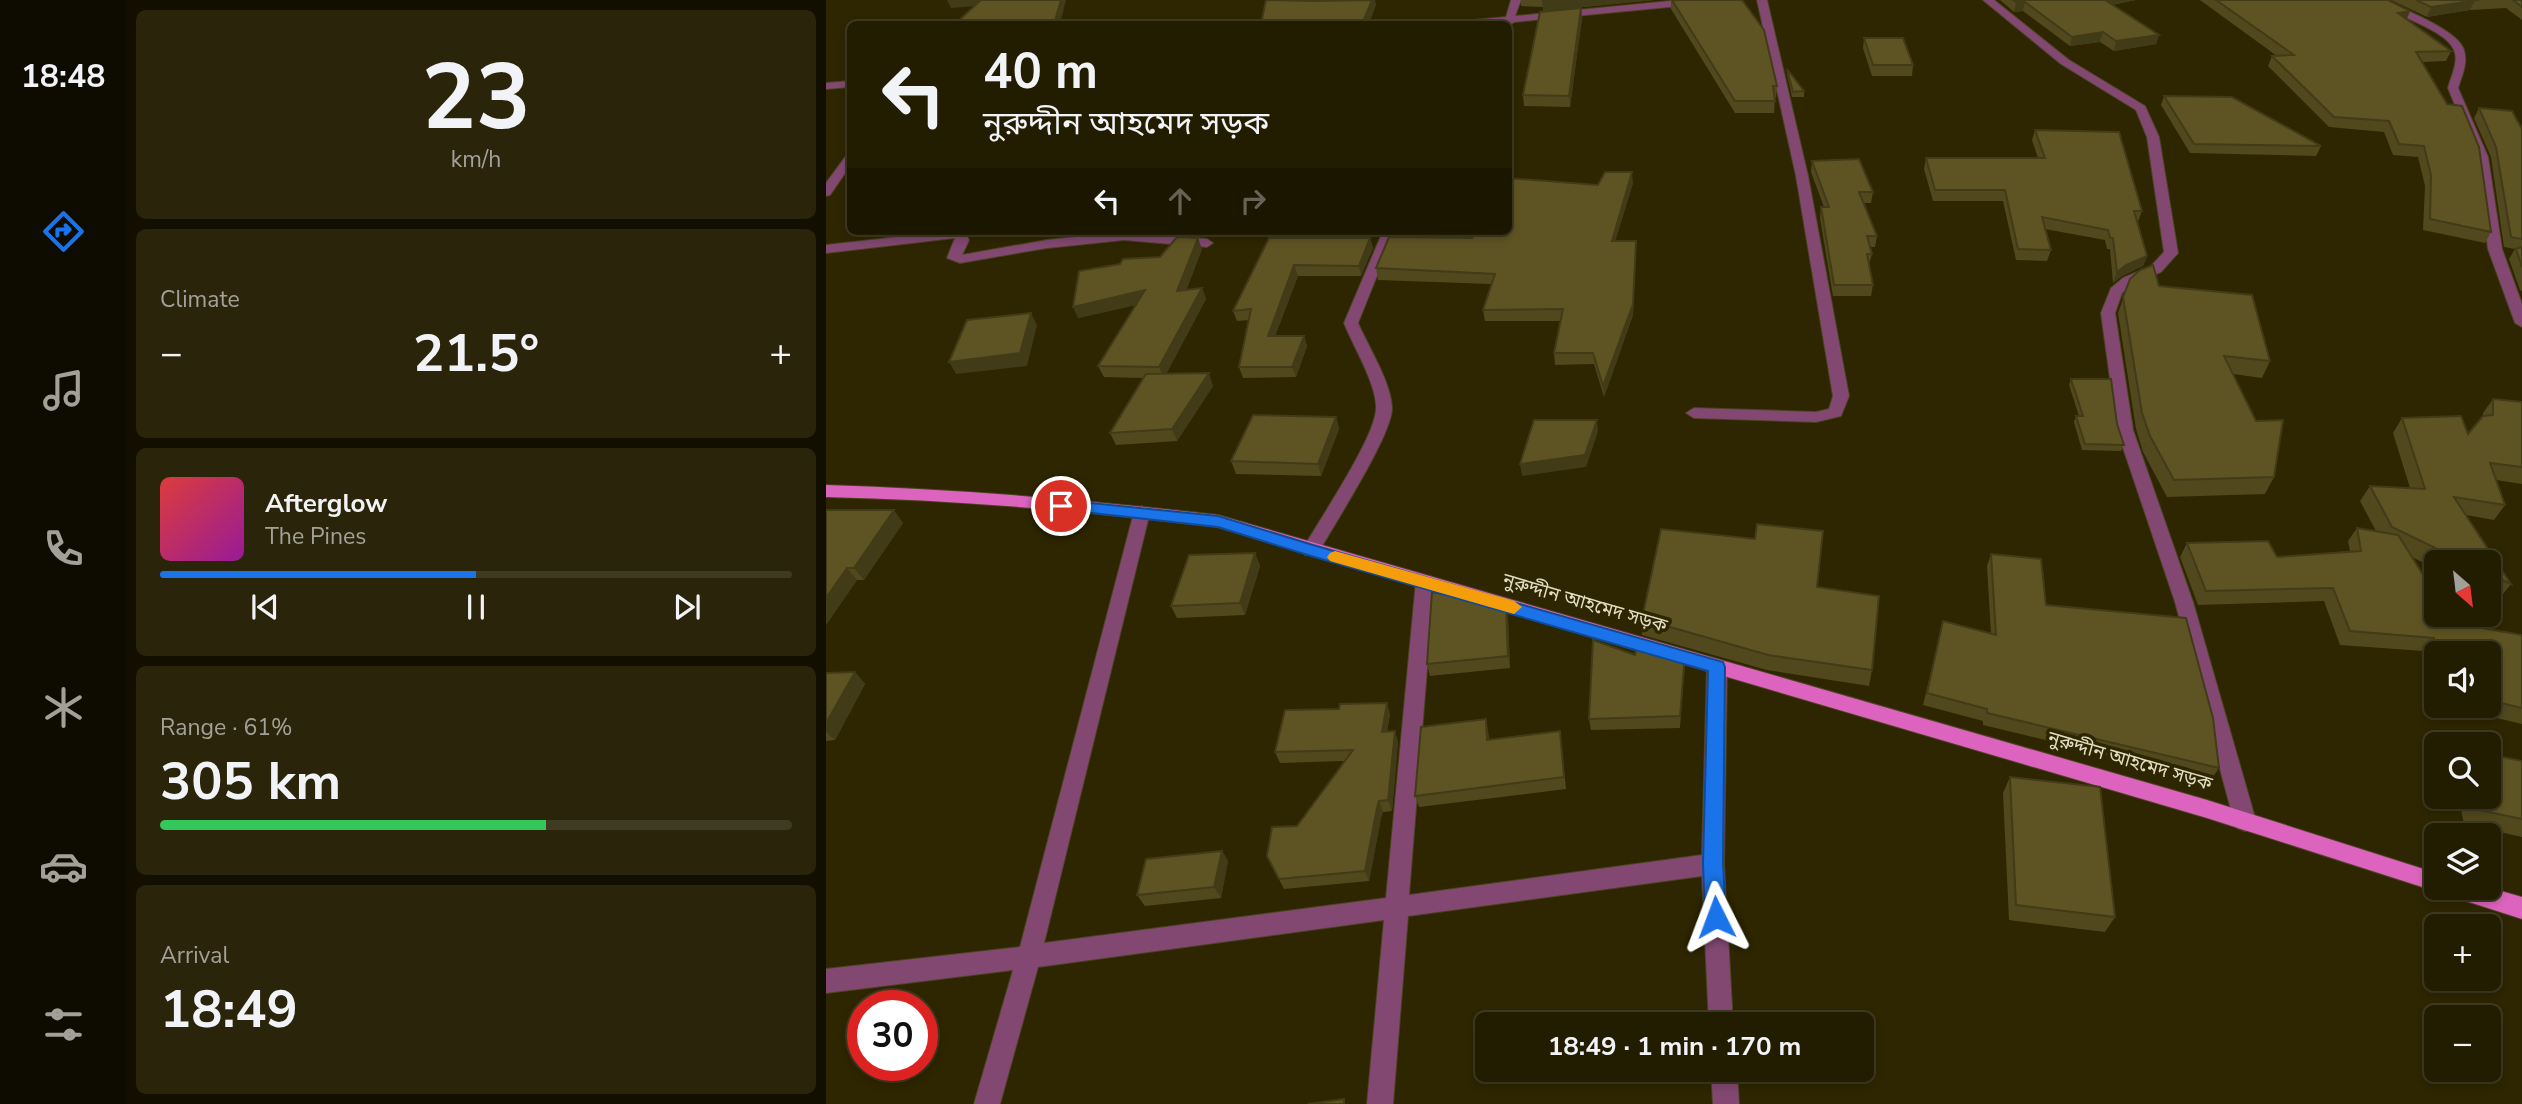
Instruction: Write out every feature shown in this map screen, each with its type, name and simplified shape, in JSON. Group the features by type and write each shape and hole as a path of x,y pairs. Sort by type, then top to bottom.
{"main road":[{"name":"নুরুদ্দীন আহমেদ সড়ক","path":"826,491 899,493 1142,512 1218,521 2245,821 2424,879"},
{"path":"2495,900 2522,908"}],"street":[{"path":"1510,21 1516,0"},
{"path":"1512,22 1710,0"},
{"path":"1695,413 1816,416 1836,412 1841,396 1802,176 1762,0"},
{"path":"1987,0 2065,62 2141,108 2153,137 2171,253 2156,269 2127,281 2116,291 2108,313 2125,430 2184,602 2245,821"},
{"path":"2378,0 2448,36 2459,48 2460,63 2453,88 2482,157 2495,249 2522,323"},
{"path":"826,86 847,84"},
{"path":"826,192 847,162"},
{"path":"826,248 950,235"},
{"path":"960,235 964,240 954,258 960,259 1047,244 1124,236 1208,243"},
{"path":"1311,550 1375,434 1384,411 1378,386 1351,323 1387,235"},
{"path":"987,1104 1028,957 1142,512"},
{"path":"1380,1104 1425,581"},
{"path":"1717,667 1713,864 1720,1012"},
{"path":"826,981 1028,957 1713,864"},
{"path":"1725,1082 1726,1104"}],"building":[{"path":"981,0 1061,0 1055,21 958,21"},
{"path":"1266,0 1372,0 1363,21 1262,21"},
{"path":"1672,0 1742,0 1764,30 1777,86 1773,86 1775,101 1735,101"},
{"path":"2013,0 2105,0 2159,35 2116,41 2103,32 2072,37 2025,2"},
{"path":"2216,0 2388,0 2410,11 2398,13 2451,51 2416,52 2447,104 2462,106 2479,147 2491,232 2430,219 2431,175 2424,146 2399,144 2389,121 2334,117 2272,56 2294,55"},
{"path":"2416,0 2479,0 2431,7"},
{"path":"2513,0 2522,0 2522,7"},
{"path":"1581,8 1569,96 1523,95 1540,12"},
{"path":"1864,38 1903,38 1913,65 1873,65"},
{"path":"1787,69 1804,91 1793,92"},
{"path":"2164,96 2232,97 2321,146 2194,144"},
{"path":"2479,108 2512,111 2522,129 2522,239 2511,237 2496,147"},
{"path":"2035,130 2119,132 2142,211 2134,211 2147,256 2117,272 2113,238 2110,238 2108,230 2042,217 2051,250 2018,249 2005,190 1935,190 1926,158 2045,158"},
{"path":"1859,159 1873,192 1859,192 1877,236 1867,236 1872,254 1867,254 1873,285 1834,285 1821,207 1829,207 1812,161"},
{"path":"1605,172 1632,172 1612,241 1636,241 1633,304 1603,386 1593,353 1554,353 1563,309 1483,310 1495,274 1376,268 1389,237 1472,238 1473,235 1512,235 1512,178 1598,185"},
{"path":"1177,237 1198,238 1177,291 1202,288 1159,367 1098,366 1145,290 1073,307 1079,271 1120,264 1123,259 1160,257"},
{"path":"1269,238 1370,238 1359,266 1294,265 1268,336 1304,336 1292,367 1239,367 1251,309 1233,311"},
{"path":"2522,247 2522,267 2516,249"},
{"path":"2153,265 2159,286 2252,295 2270,361 2224,356 2256,421 2283,420 2274,477 2174,480 2150,436 2142,413 2123,297 2130,279 2140,270"},
{"path":"1031,313 1020,353 949,362 967,320"},
{"path":"1209,373 1172,429 1110,433 1146,374"},
{"path":"2071,379 2111,379 2117,424 2124,445 2085,444 2076,416 2083,416"},
{"path":"2493,399 2522,402 2522,467 2490,463 2505,505 2454,497 2489,550 2439,550 2392,527 2370,486 2425,489 2402,418 2461,416 2468,434 2483,416 2493,415"},
{"path":"1253,415 1336,417 1318,464 1231,461"},
{"path":"1534,420 1597,420 1585,455 1520,464"},
{"path":"826,510 894,510 854,568 847,568 826,598"},
{"path":"1757,524 1823,531 1817,587 1879,596 1872,670 1768,655 1642,619 1661,529 1755,539"},
{"path":"2357,528 2398,535 2424,576 2424,627 2476,627 2522,635 2522,708 2501,703 2501,641 2435,641 2434,638 2350,631 2333,588 2206,591 2187,543 2268,541 2277,557 2361,551"},
{"path":"1255,553 1240,603 1171,606 1189,555"},
{"path":"1991,554 2041,559 2046,605 2186,618 2213,718 2219,768 1987,713 1987,709 1927,693 1943,621 1996,635"},
{"path":"2501,569 2511,584 2501,579"},
{"path":"1432,592 1506,607 1508,656 1427,664"},
{"path":"1593,640 1635,655 1638,642 1685,655 1680,716 1589,719"},
{"path":"855,672 826,723 826,673"},
{"path":"1387,703 1382,732 1395,731 1388,800 1379,801 1365,871 1279,879 1267,856 1272,827 1297,826 1353,750 1275,752 1285,710 1339,709 1340,704"},
{"path":"1486,719 1487,740 1560,731 1564,777 1415,796 1421,727"},
{"path":"2501,757 2522,761 2522,819 2479,810 2501,809"},
{"path":"2010,777 2100,787 2115,917 2016,905"},
{"path":"1222,851 1214,887 1137,895 1146,859"},
{"path":"1344,1099 1344,1104 1308,1104"}],"slow traffic":[{"path":"1335,557 1514,607"}],"route":[{"path":"1061,506 1218,521 1717,667 1713,864 1716,917"}]}
